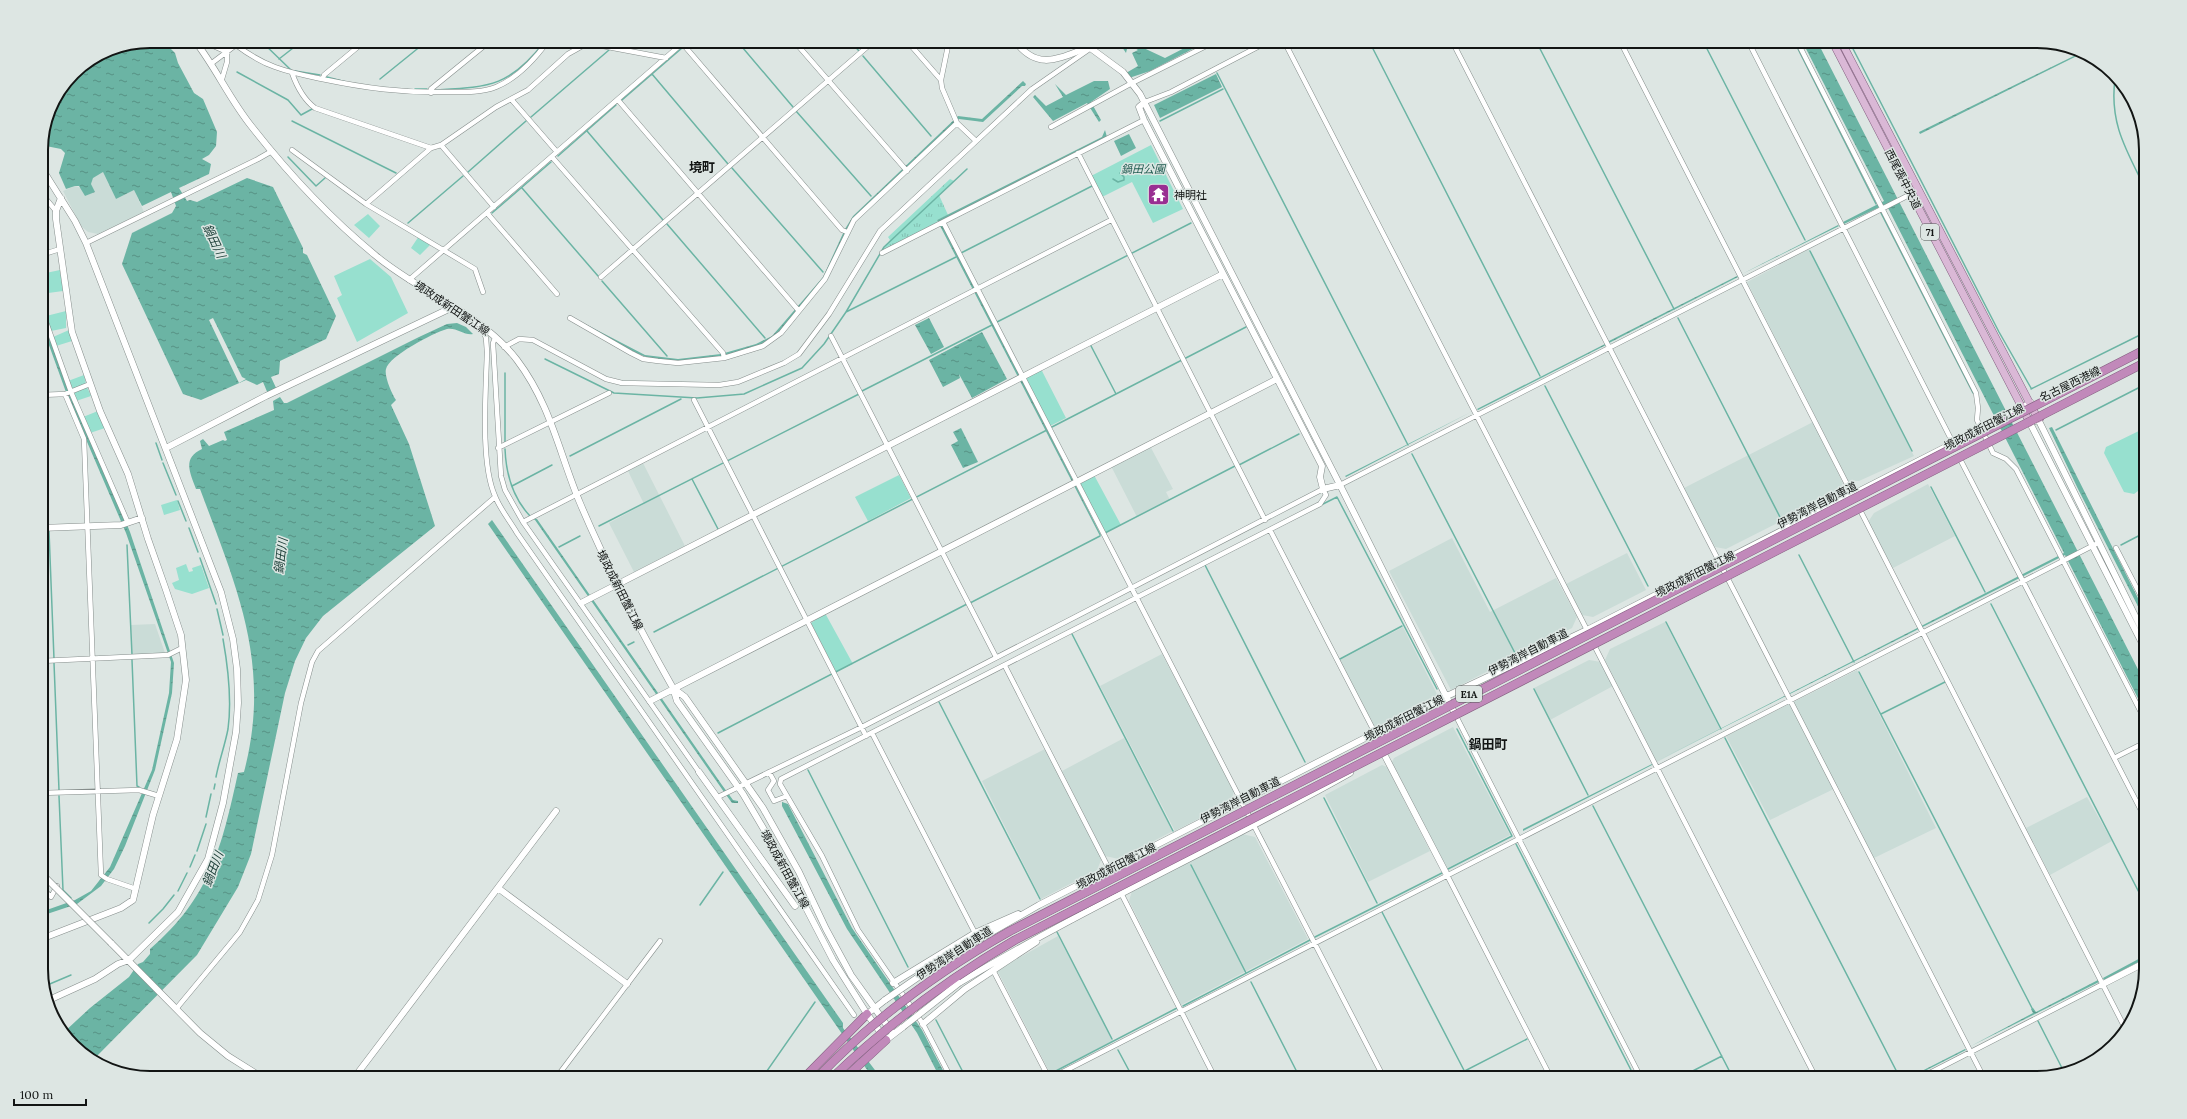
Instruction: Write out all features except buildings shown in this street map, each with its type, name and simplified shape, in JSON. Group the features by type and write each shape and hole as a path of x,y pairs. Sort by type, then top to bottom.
{"highway":[{"name":"伊勢湾岸自動車道","path":"824,1071 878,1020 910,995 976,950 1010,931 2139,352"},
{"name":"伊勢湾岸自動車道","path":"840,1071 884,1030 917,1004 981,960 1015,940 2139,367"},
{"path":"811,1071 856,1028 867,1014"},
{"path":"852,1071 886,1040"}],"main road":[{"name":"西尾張中央道","path":"1836,48 2030,423"},
{"name":"西尾張中央道","path":"1845,48 1918,191 2031,403"},
{"name":"名古屋西港線","path":"2139,351 2031,403 2038,419 2139,367"}],"street":[{"name":"境政成新田蟹江線","path":"200,48 212,63 251,126 326,211 376,256 409,280 481,326 504,346 537,389 551,422 576,494 617,584 673,688 677,702 738,787 776,850 833,960 867,1014 886,1040 959,983 1051,929 1254,826 1456,716 1594,645 1728,580 1860,510 2038,419"},
{"path":"218,48 227,52"},
{"path":"212,63 232,48"},
{"path":"240,48 258,60 292,73 384,90 431,93 484,90 508,82 543,48"},
{"path":"324,79 324,75 357,48"},
{"path":"431,93 431,89 481,48"},
{"path":"366,204 431,148 441,145 496,107 528,90 568,54 580,48"},
{"path":"613,48 666,58"},
{"path":"409,280 677,48"},
{"path":"689,48 762,137 845,231"},
{"path":"800,48 906,170"},
{"path":"601,277 866,48"},
{"path":"913,48 941,80"},
{"path":"948,48 941,80 942,88 957,121 976,141"},
{"path":"1022,48 1029,56 1043,61 1052,60 1090,48"},
{"path":"1090,48 1123,72 1145,102 1340,485 1399,605 1637,1071"},
{"path":"504,346 519,339 533,340 606,379 622,383 719,385 738,382 759,374 799,354 829,314 880,232 1032,89 1090,48"},
{"path":"1051,128 1130,82 1201,48"},
{"path":"947,1071 923,1024 893,983 858,930 822,856 780,784 781,779 1320,504 1326,495 1320,477 1322,466 1144,120 1139,107 1145,102 1171,92 1256,48"},
{"path":"1288,48 1587,630"},
{"path":"1456,48 1980,1071"},
{"path":"1624,48 1852,494"},
{"path":"1752,48 1953,443"},
{"path":"1801,48 1976,393 1978,408 1977,420 1993,453 2006,459 2016,469 2139,708"},
{"path":"222,79 227,62 227,52"},
{"path":"292,73 300,92 308,103 315,108 431,148"},
{"path":"511,100 557,152"},
{"path":"618,100 697,194 798,309"},
{"path":"882,253 1144,120"},
{"path":"570,318 643,359 678,363 723,356 763,346 781,333 798,309 825,279 845,231 854,220 957,121"},
{"path":"441,145 494,207"},
{"path":"292,150 366,204 475,269 483,292"},
{"path":"86,243 272,151"},
{"path":"1078,153 1265,520"},
{"path":"552,157 723,356"},
{"path":"48,178 86,243 203,541 227,611 233,638 237,669 238,703 236,732 224,803 208,858 178,912 129,960 118,964 95,979 52,999"},
{"path":"720,796 862,727 996,657 1132,589 1323,489 1340,485 1844,229 1882,206 1918,191"},
{"path":"48,936 128,905 133,900 159,796 177,739 184,706 186,680 179,629 128,474 90,384 72,332 56,211 61,198"},
{"path":"48,201 56,211"},
{"path":"487,213 557,294"},
{"path":"523,522 1111,220"},
{"path":"941,223 975,289 995,323 1020,377 1049,429 1074,482 1137,597 1380,1071"},
{"path":"48,253 60,249"},
{"path":"584,602 1156,307 1223,274"},
{"path":"166,448 266,396 453,308"},
{"path":"481,326 486,338 486,452 489,473 495,496 518,533 854,1016"},
{"path":"48,328 70,392 125,524"},
{"path":"831,336 996,657"},
{"path":"495,338 493,343 498,448 501,476 505,490 523,522 584,602 699,772 720,796 795,906"},
{"path":"650,701 1277,379"},
{"path":"48,395 64,394 90,384"},
{"path":"498,448 608,393"},
{"path":"64,394 84,439 98,791 104,878 136,889"},
{"path":"694,400 866,736"},
{"name":"境政成新田蟹江線","path":"867,1014 943,960 1039,906 1109,869 1446,696 1587,630 1718,561 2031,403"},
{"path":"2038,419 2095,545 2139,636"},
{"path":"2030,423 2139,625"},
{"path":"1960,459 2139,806"},
{"path":"176,1009 240,932 258,900 272,855 301,703 312,662 318,651 404,578 495,496"},
{"path":"1860,510 2123,1024"},
{"path":"48,528 125,524 142,518"},
{"path":"1270,530 1375,733"},
{"path":"1064,1071 1657,768 1788,696 2062,558 2095,545"},
{"path":"2116,548 2139,592"},
{"path":"1594,645 1812,1071"},
{"path":"48,661 170,654 182,648"},
{"path":"1005,666 1109,869"},
{"name":"境政成新田蟹江線","path":"673,688 685,697 746,783 778,832 826,929 851,975 874,1009 894,1034"},
{"path":"872,733 975,933"},
{"path":"2114,758 2139,746"},
{"path":"1384,754 1547,1071"},
{"path":"769,772 774,780 768,790 770,796 774,801 787,796"},
{"path":"48,794 142,790 159,796"},
{"path":"359,1071 556,811"},
{"path":"48,877 58,886 51,897 48,894"},
{"path":"48,880 200,1033 228,1056 252,1071"},
{"path":"498,888 627,984"},
{"path":"1121,893 1212,1071"},
{"path":"893,983 975,933 1039,906"},
{"path":"923,1024 965,989 1023,952 1051,929"},
{"path":"561,1071 660,941"},
{"path":"1933,1071 2139,966"},
{"path":"993,970 1046,1071"}],"shaded area":[{"path":"103,172 116,199 134,190 144,212 98,234 88,232 81,226 63,191 75,186 81,188 85,196 94,192 91,184 93,177"},
{"path":"1809,249 1914,456 1859,481 1848,481 1747,282"},
{"path":"1813,422 1843,483 1837,493 1726,549 1715,547 1684,488"},
{"path":"1150,446 1173,489 1166,492 1170,500 1137,517 1111,466"},
{"path":"643,463 685,546 634,572 609,523 644,504 628,471"},
{"path":"1928,484 1955,536 1893,568 1868,522 1874,513"},
{"path":"1452,538 1490,612 1556,578 1577,617 1572,628 1451,690 1389,571"},
{"path":"1627,553 1646,590 1593,617 1582,615 1566,584"},
{"path":"1665,622 1720,729 1657,762 1605,660 1610,649"},
{"path":"155,624 165,653 132,655 131,625"},
{"path":"1403,627 1438,696 1376,729 1340,660"},
{"path":"1162,654 1234,791 1231,802 1175,831 1100,686"},
{"path":"1589,660 1601,662 1613,686 1550,720 1534,688"},
{"path":"1857,670 1936,828 1874,858 1838,787 1770,820 1726,736"},
{"path":"1453,727 1510,835 1446,869 1392,762 1394,758"},
{"path":"1124,738 1173,831 1119,859 1105,856 1062,771"},
{"path":"1045,749 1102,858 1097,870 1041,899 982,781"},
{"path":"1382,765 1387,767 1430,851 1368,882 1325,795"},
{"path":"2087,797 2112,841 2050,875 2026,828"},
{"path":"1242,834 1255,837 1308,939 1181,1005 1129,901 1132,891"},
{"path":"1058,936 1113,1041 1054,1071 1049,1071 997,970"}],"green space":[{"name":"鍋田公園","path":"1151,145 1183,209 1153,223 1132,182 1102,197 1091,176"},
{"path":"950,179 954,181 939,195 948,215 937,220 938,223 881,252 890,240 888,237"},
{"path":"368,214 380,226 369,238 354,225"},
{"path":"419,236 431,244 420,255 411,248"},
{"path":"370,259 391,277 408,313 357,342 337,298 342,295 334,276"},
{"path":"60,270 63,291 48,293 48,273"},
{"path":"66,311 66,328 51,331 48,322 48,316"},
{"path":"69,330 72,341 56,346 53,337"},
{"path":"1041,369 1066,418 1050,426 1025,378"},
{"path":"84,375 86,384 71,390 68,381"},
{"path":"87,387 91,396 76,401 72,392"},
{"path":"98,411 105,428 90,433 83,417"},
{"path":"2139,431 2139,490 2134,494 2124,492 2104,453 2106,447"},
{"path":"899,475 911,498 868,521 855,497"},
{"path":"1094,475 1121,525 1105,533 1079,483"},
{"path":"177,500 180,510 164,515 161,505"},
{"path":"186,564 189,572 193,571 192,568 201,565 209,588 192,594 175,589 172,583 179,580 176,568"},
{"path":"825,613 853,664 836,672 811,623"}],"water":[{"name":"鍋田川","path":"170,48 175,53 178,63 194,93 203,99 217,132 216,146 209,155 202,159 211,164 209,174 179,188 187,201 190,200 197,202 247,178 273,187 303,248 303,253 307,255 336,316 326,339 280,361 279,374 271,377 277,390 268,394 263,382 257,385 246,380 201,400 183,394 122,264 132,233 172,213 176,206 171,192 142,206 134,190 116,199 103,172 93,178 91,184 95,192 85,196 79,186 66,189 59,173 65,153 61,149 48,146 51,124 62,99 73,83 83,73 99,62 117,53 137,49"},
{"path":"1123,48 1130,48 1127,49 1126,53"},
{"path":"1135,48 1144,48 1165,58 1184,48 1194,48 1150,71 1129,78 1126,73 1138,66 1132,53 1138,50"},
{"path":"1806,48 1821,48 2139,671 2139,700 2065,555 1657,761 2064,553 1886,204 1844,224 1843,222 1884,201"},
{"path":"2075,55 2076,56 1920,134 1919,132"},
{"path":"1216,74 1222,87 1160,118 1154,105"},
{"path":"1023,81 1026,84 1025,86 1022,86 983,122 959,119 955,122 854,218 828,272 781,330 763,344 725,356 678,361 649,358 633,352 568,315 645,355 678,359 721,354 756,344 772,336 823,277 845,229 853,216 958,116 982,119"},
{"path":"1094,81 1108,81 1110,89 1091,102 1101,120 1099,122 1087,103 1053,121 1033,97 1035,95 1046,106 1063,97 1055,84 1066,95"},
{"path":"1105,130 1107,137 941,221 1101,535 1100,536 937,220 1102,137"},
{"path":"1129,134 1136,148 1121,156 1114,141"},
{"path":"1838,225 1839,226 1742,274"},
{"path":"1737,276 1738,277 1609,343 1609,341"},
{"path":"929,318 944,347 931,354 915,325"},
{"name":"鍋田川","path":"457,323 466,327 473,334 467,334 450,329 440,331 403,352 389,364 386,369 387,380 396,400 391,405 409,444 435,526 323,616 306,638 295,661 285,693 251,854 238,887 197,955 97,1056 83,1046 67,1029 90,1008 129,977 138,964 143,962 150,954 150,949 170,930 187,910 200,890 219,847 238,773 244,772 252,733 254,697 252,662 246,628 238,594 226,560 200,489 196,489 190,472 190,461 196,453 202,449 200,441 203,439 209,446 223,440 227,440 224,432 274,410 273,401 280,397 284,403 287,403 447,324"},
{"path":"48,330 130,532 174,663 172,693 155,770 125,846 114,869 101,886 77,904 48,914 48,910 75,900 91,891 110,867 152,770 169,693 171,662 126,533 67,395 48,342"},
{"path":"982,332 1007,379 972,398 959,374 960,378 943,387 929,360"},
{"path":"1605,344 1606,345 1478,410 1477,409"},
{"path":"1471,412 1346,477 1345,476"},
{"path":"2052,427 2139,600 2139,608 2078,489 2049,428"},
{"path":"961,428 978,462 963,468 951,445 958,441 953,432"},
{"path":"529,516 537,519 722,785 733,800 738,801 738,803 732,803 535,520"},
{"path":"492,520 843,1023 843,1028 876,1071 868,1071 488,524"},
{"path":"1652,765 1523,831 1523,829"},
{"path":"782,802 788,804 852,928 922,1030 943,1071 936,1071 917,1033 847,929 782,806"},
{"path":"2139,959 2139,962 2104,980 2103,978"},
{"path":"2098,980 2099,982 1971,1046 2033,1013 2031,1009 2033,1008 2036,1012"},
{"path":"1965,1049 1966,1050 1925,1071 1922,1071"}],"pier":[{"path":"213,318 242,377 246,379 239,383 209,320"}],"waterway":[{"path":"268,48 291,70"},
{"path":"279,59 293,48"},
{"path":"380,79 418,48"},
{"path":"436,90 470,88 497,82 521,68 539,48"},
{"path":"622,100 682,48"},
{"path":"743,48 793,107"},
{"path":"856,48 859,51"},
{"path":"1373,48 1540,376"},
{"path":"1540,48 1674,309"},
{"path":"1707,48 1805,240"},
{"path":"1798,48 1876,204"},
{"path":"1853,48 1999,332 2031,388"},
{"path":"531,117 609,50"},
{"path":"863,56 931,136"},
{"path":"295,71 320,75"},
{"path":"237,72 288,100 301,115 312,109"},
{"path":"1217,73 1408,445"},
{"path":"652,74 728,164"},
{"path":"327,77 346,82"},
{"path":"2115,84 2114,95 2117,124 2126,150 2139,176"},
{"path":"415,89 427,89"},
{"path":"1160,121 1223,89"},
{"path":"558,156 616,105"},
{"path":"796,111 871,196"},
{"path":"292,121 396,173"},
{"path":"468,172 526,121"},
{"path":"587,131 663,220"},
{"path":"288,157 316,186 325,178"},
{"path":"492,213 551,162"},
{"path":"732,168 823,272"},
{"path":"545,359 614,393 697,398 744,394 802,368 824,344 846,312 884,247 967,169"},
{"path":"1113,179 1118,182 1124,180 1124,177 1120,173"},
{"path":"408,223 463,176"},
{"path":"961,253 1092,186"},
{"path":"522,188 598,276"},
{"path":"1881,213 1973,393"},
{"path":"997,322 1191,223"},
{"path":"667,224 765,338"},
{"path":"1810,251 1912,451"},
{"path":"846,312 956,257"},
{"path":"602,281 667,356"},
{"path":"1678,318 1781,519"},
{"path":"862,391 992,325"},
{"path":"1050,428 1246,327"},
{"path":"2031,389 2139,335"},
{"path":"1090,344 1116,394"},
{"path":"505,373 505,442"},
{"path":"1545,386 1648,586"},
{"path":"2056,430 2139,388"},
{"path":"599,526 859,394"},
{"path":"570,456 681,399"},
{"path":"654,632 1047,430"},
{"path":"1239,465 1299,434"},
{"path":"156,443 162,460"},
{"path":"505,449 507,467 512,485 519,501 530,516"},
{"path":"1412,454 1516,655"},
{"path":"163,463 176,495"},
{"path":"512,486 552,465"},
{"path":"1105,533 1235,466"},
{"path":"692,479 718,529"},
{"path":"1931,487 1985,592"},
{"path":"1321,505 1337,497 1437,689"},
{"path":"178,501 186,521"},
{"path":"189,528 198,552"},
{"path":"49,531 54,659"},
{"path":"559,547 580,536"},
{"path":"970,603 1100,536"},
{"path":"2121,545 2139,536"},
{"path":"127,545 132,655"},
{"path":"1799,555 1854,662"},
{"path":"200,558 216,604"},
{"path":"1205,565 1305,762"},
{"path":"718,733 967,604"},
{"path":"1991,604 2139,892"},
{"path":"217,609 223,635"},
{"path":"1666,622 1721,729"},
{"path":"1340,659 1402,626"},
{"path":"1072,634 1173,831"},
{"path":"216,777 227,735 230,707 229,684 223,639"},
{"path":"628,645 634,642"},
{"path":"132,660 137,786 139,787"},
{"path":"54,663 59,790"},
{"path":"1859,672 2033,1010"},
{"path":"1881,714 1945,682"},
{"path":"1534,689 1588,795"},
{"path":"939,702 1040,899"},
{"path":"1448,869 1512,836 1457,729"},
{"path":"1725,738 1896,1071"},
{"path":"808,770 908,967"},
{"path":"214,789 215,784"},
{"path":"206,817 211,794"},
{"path":"59,796 63,890 71,898"},
{"path":"1324,798 1377,903"},
{"path":"1593,806 1729,1071"},
{"path":"197,851 206,824"},
{"path":"1516,844 1631,1071"},
{"path":"190,867 195,855"},
{"path":"1191,865 1246,973"},
{"path":"700,905 723,872"},
{"path":"178,891 187,873"},
{"path":"1315,937 1442,873"},
{"path":"149,923 174,895"},
{"path":"1382,912 1464,1071"},
{"path":"1057,932 1112,1039"},
{"path":"1183,1006 1310,940"},
{"path":"49,984 71,975"},
{"path":"1251,982 1296,1071"},
{"path":"767,1071 815,1002"},
{"path":"1056,1071 1177,1008"},
{"path":"936,1020 962,1071"},
{"path":"2038,1021 2062,1068"},
{"path":"1465,1071 1527,1039"},
{"path":"1118,1050 1129,1071"},
{"path":"1693,1071 1722,1056"}],"place":[{"name":"神明社","path":"1159,195"}],"district":[{"name":"境町","path":"702,167"},
{"name":"鍋田町","path":"1488,744"}]}
